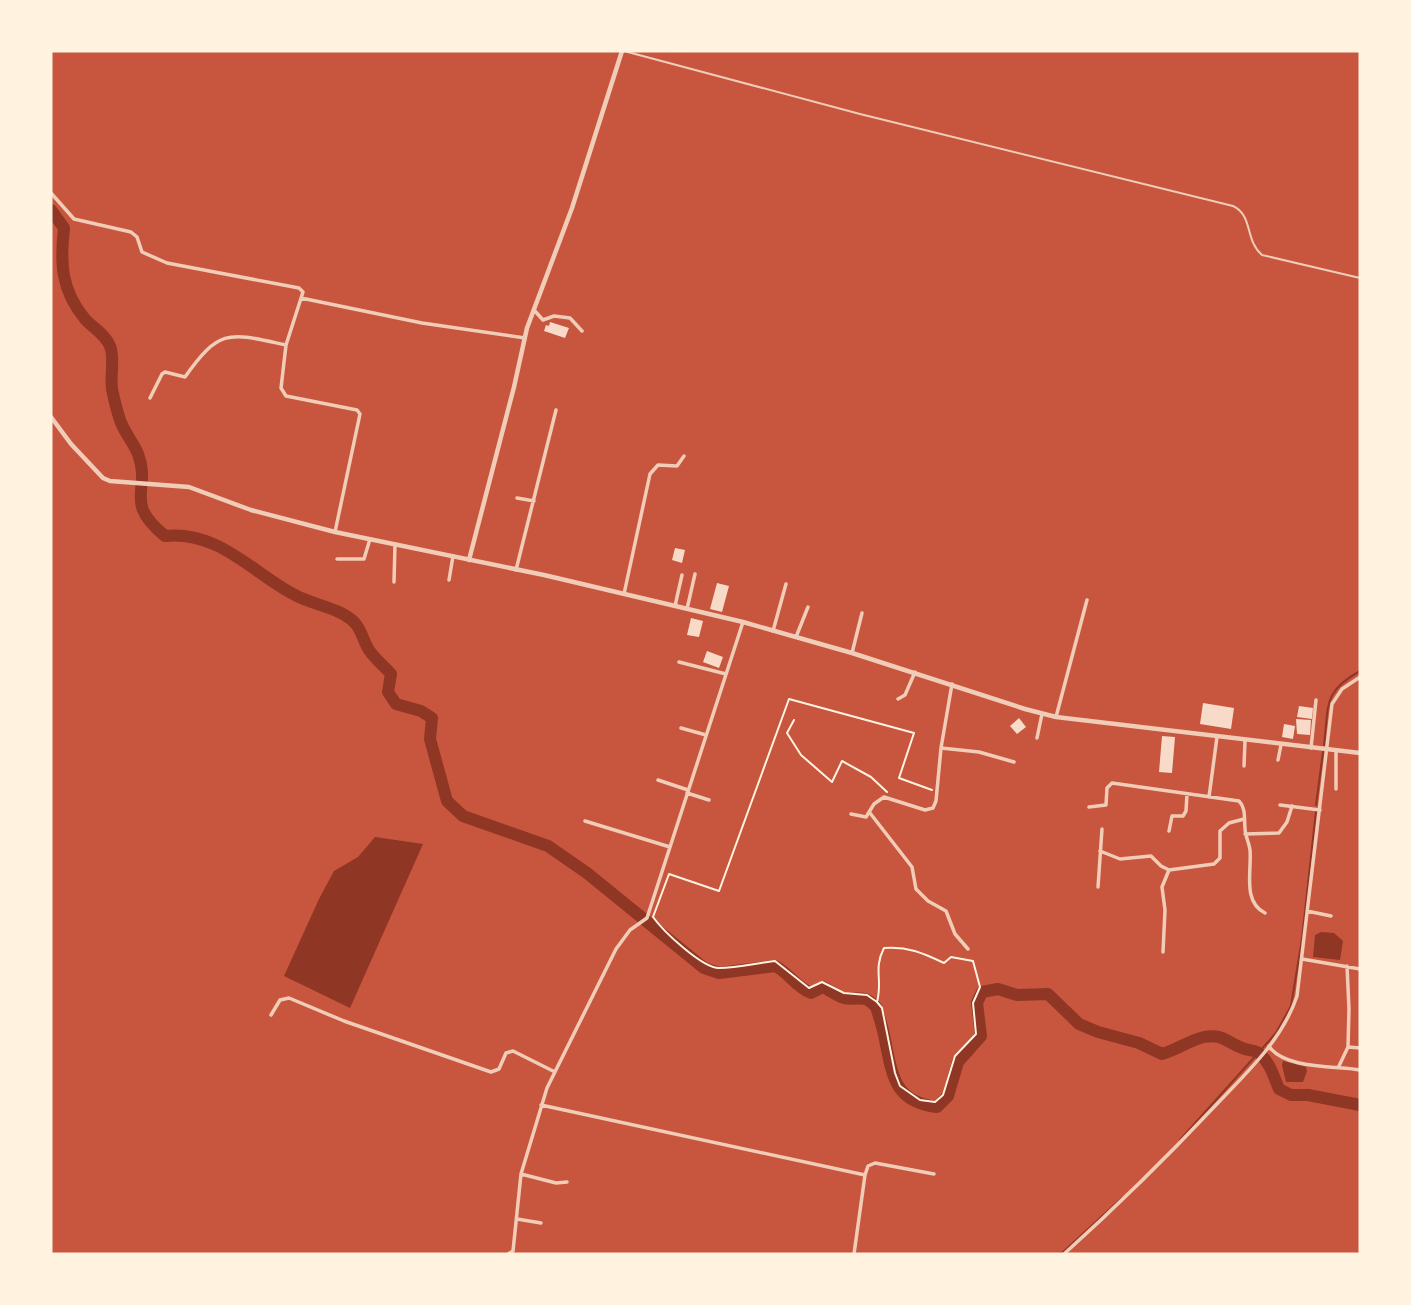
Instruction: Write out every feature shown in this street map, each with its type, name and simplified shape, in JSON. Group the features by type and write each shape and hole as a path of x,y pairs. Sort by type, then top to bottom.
{"street":[{"path":"469,560 525,338 572,208 622,51"},
{"path":"51,193 74,219 133,233 142,252 167,264 299,288 303,292 286,345 281,388 286,396 357,410 360,414 335,532"},
{"path":"301,298 422,323 525,338"},
{"path":"534,310 543,320 554,316 570,317 582,331"},
{"path":"150,398 162,374 165,372 185,377 197,358 225,337 286,345"},
{"path":"516,570 556,410"},
{"path":"51,417 71,444 103,478 121,483 189,487 251,510 335,532 743,622 915,672 1042,714 1360,753"},
{"path":"624,594 650,474 659,465 677,466 684,456"},
{"path":"517,498 534,501"},
{"path":"337,559 364,559 370,539"},
{"path":"394,582 395,544"},
{"path":"449,580 453,556"},
{"path":"687,609 695,574"},
{"path":"674,606 682,575"},
{"path":"773,631 786,584"},
{"path":"1056,717 1087,600"},
{"path":"796,637 807,607"},
{"path":"852,653 862,613"},
{"path":"508,1254 513,1251 522,1174 541,1105 616,949 630,930 647,918 743,622"},
{"path":"679,662 726,674"},
{"path":"898,699 905,695 915,672"},
{"path":"1064,1254 1173,1151 1264,1052 1292,1012 1302,959 1333,699 1360,677"},
{"path":"850,814 863,818 870,813 874,804 884,797 926,810 933,807 952,684"},
{"path":"1311,748 1316,700"},
{"path":"1037,737 1042,714"},
{"path":"681,728 706,735"},
{"path":"1209,797 1217,737"},
{"path":"1244,766 1245,741"},
{"path":"1278,761 1281,745"},
{"path":"941,748 979,752 1014,762"},
{"path":"1336,751 1336,789"},
{"path":"658,780 709,800"},
{"path":"1089,807 1106,805 1107,787 1112,783 1239,801 1243,806 1245,834 1250,850 1250,887 1257,907 1265,913"},
{"path":"1169,831 1172,816 1184,815 1187,794"},
{"path":"1280,805 1320,810"},
{"path":"1245,834 1279,833 1287,822 1292,806"},
{"path":"870,813 912,867 916,889 928,901 946,911 955,934 968,948"},
{"path":"1100,851 1121,859 1151,856 1169,870 1216,863 1220,857 1220,831 1229,823 1244,819"},
{"path":"585,821 670,847"},
{"path":"1098,887 1102,829"},
{"path":"1163,952 1165,910 1162,887 1169,870"},
{"path":"1307,911 1331,916"},
{"path":"1302,959 1360,969"},
{"path":"1339,1066 1348,1047 1347,966"},
{"path":"271,1015 281,1000 289,998 344,1021 491,1072 499,1069 506,1053 513,1051 555,1072"},
{"path":"1269,1046 1280,1057 1320,1067 1360,1069"},
{"path":"1348,1047 1360,1048"},
{"path":"541,1105 865,1175"},
{"path":"854,1254 868,1166 875,1163 934,1174"},
{"path":"522,1174 556,1183 567,1182"},
{"path":"517,1219 541,1223"}],"lane":[{"path":"622,51 860,114 1233,206 1239,208 1245,217 1251,242 1262,255 1360,278"}],"path":[{"path":"877,1002 881,987 877,962 884,948 916,950 944,962 951,957 973,961 979,986 973,1003 976,1034 955,1056 943,1095 935,1102 919,1100 900,1086 882,1008 867,995 844,993 822,982 809,988 775,961 718,968 707,965 659,926 653,917 669,874 719,891 789,699 914,733 899,778 933,790"},
{"path":"794,720 787,733 801,755 832,782 842,761 871,778 887,792"}],"shaded area":[{"path":"375,837 423,844 350,1008 284,976 334,871 358,857"},
{"path":"1321,932 1334,933 1343,941 1340,960 1313,957 1315,935"},
{"path":"1283,1061 1306,1067 1303,1082 1286,1082"}],"building":[{"path":"550,322 569,328 565,338 544,331"},
{"path":"675,548 685,550 682,563 672,560"},
{"path":"717,583 729,586 722,612 710,609"},
{"path":"691,618 703,621 699,637 687,635"},
{"path":"707,651 723,657 719,668 703,662"},
{"path":"1203,703 1234,708 1231,729 1200,724"},
{"path":"1299,706 1313,708 1312,719 1297,717"},
{"path":"1019,718 1026,727 1017,734 1010,726"},
{"path":"1296,719 1311,720 1310,735 1297,734"},
{"path":"1284,724 1295,726 1293,739 1282,737"},
{"path":"1162,736 1175,737 1172,773 1159,772"}],"waterway":[{"path":"51,210 64,228 64,276 71,297 85,319 110,346 112,389 120,420 138,454 142,477 141,504 152,524 165,536 185,536 219,546 279,586 341,613 354,622 369,650 391,674 388,692 396,704 421,711 432,718 430,739 447,801 463,816 548,846 587,873 704,968 719,973 775,966 811,993 823,987 844,998 868,1000 876,1007 891,1069 899,1087 913,1100 924,1104 937,1107 948,1096 958,1062 981,1036 977,1003 982,992 998,989 1017,995 1048,994 1079,1024 1139,1043 1162,1054 1199,1038 1221,1038 1258,1053 1269,1066 1279,1089 1291,1095 1308,1095 1360,1105"},
{"path":"1324,745 1333,693 1360,671"},
{"path":"1316,805 1323,752"},
{"path":"1180,1140 1276,1033 1291,1006 1302,939 1316,811"},
{"path":"1061,1254 1122,1198"}]}
